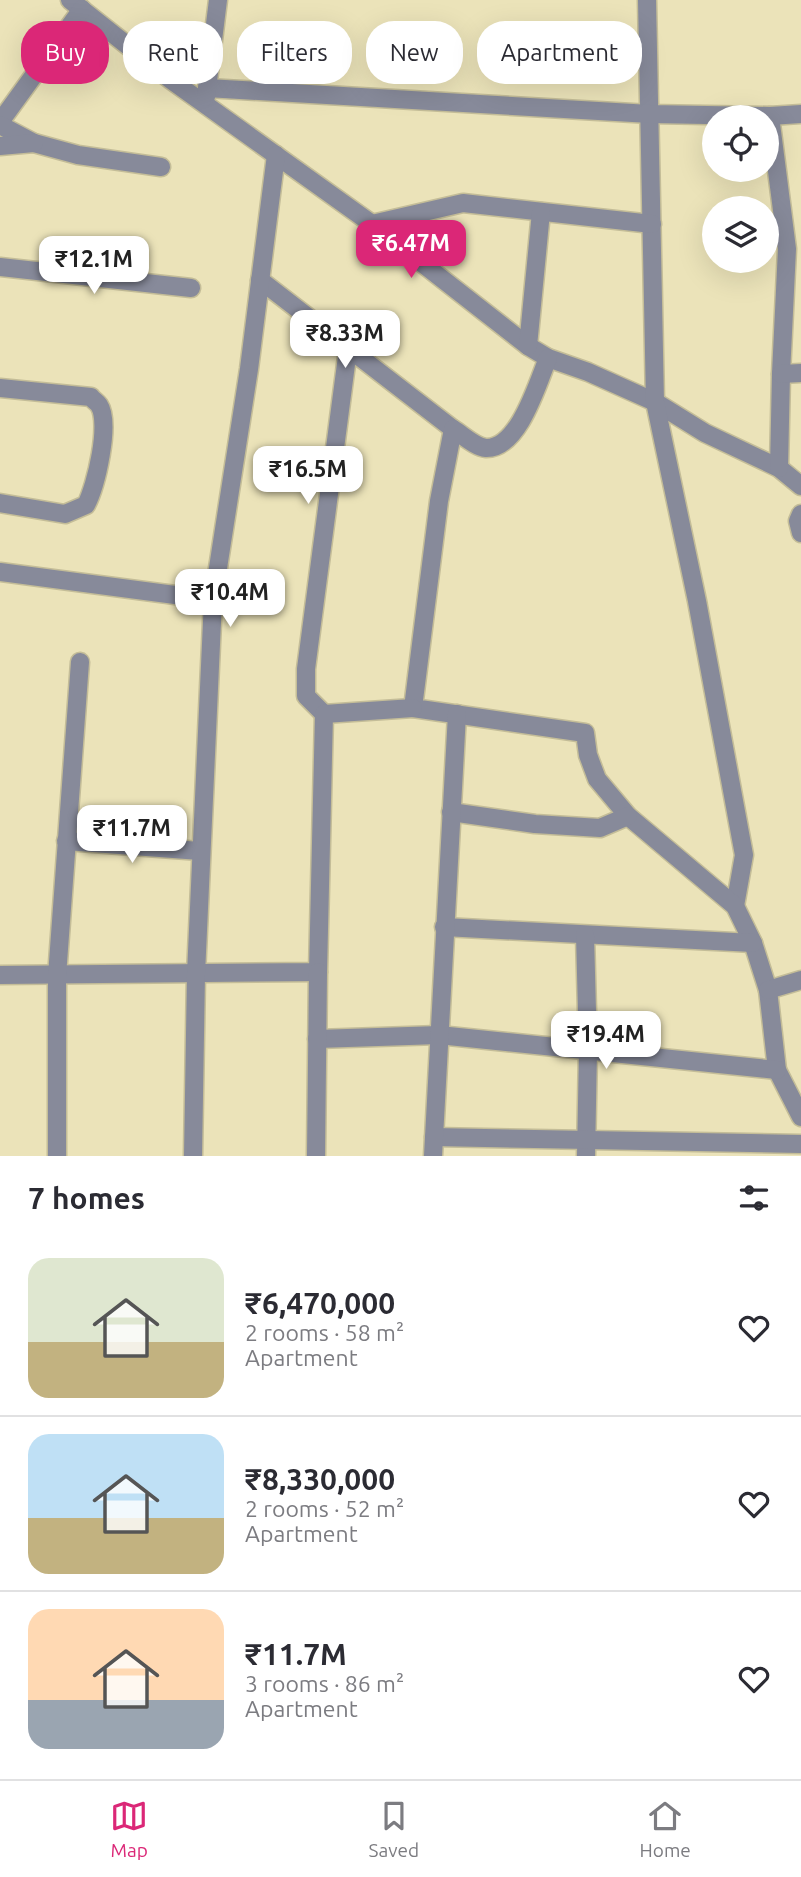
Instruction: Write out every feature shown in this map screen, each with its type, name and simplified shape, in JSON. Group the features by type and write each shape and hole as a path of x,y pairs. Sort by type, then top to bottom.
{"street":[{"path":"206,96 218,0"},
{"path":"647,0 655,402 697,601 744,855 735,906"},
{"path":"161,167 78,155 34,143 0,123 76,5 206,96 276,155 372,224 528,346 548,358 588,372 655,402 705,433 779,468 801,486"},
{"path":"206,96 702,115"},
{"path":"779,115 801,114"},
{"path":"0,146 34,143"},
{"path":"193,1156 200,851 213,600 249,369 276,155"},
{"path":"779,166 794,248 781,374 779,468"},
{"path":"372,224 463,203 652,224"},
{"path":"528,346 541,212"},
{"path":"0,267 191,288"},
{"path":"260,280 453,429 484,448 496,446 513,436 548,358"},
{"path":"316,1156 324,714 306,695 306,668 348,349"},
{"path":"781,374 801,373"},
{"path":"0,388 91,397 99,405 103,415 95,488 86,505 65,514 0,503"},
{"path":"413,708 439,501 453,429"},
{"path":"801,514 798,521 801,533"},
{"path":"0,572 213,600"},
{"path":"57,1156 57,976 80,662"},
{"path":"324,714 413,708 585,733 588,755 597,779 628,816 735,906 753,943 768,990 777,1070 801,1117"},
{"path":"433,1156 457,714"},
{"path":"451,812 535,824 600,828 628,816"},
{"path":"66,841 200,851"},
{"path":"444,927 753,943"},
{"path":"585,934 588,1050 586,1148"},
{"path":"0,975 318,972"},
{"path":"768,990 801,980"},
{"path":"317,1039 439,1035 777,1070"},
{"path":"434,1137 586,1148 801,1144"}]}
